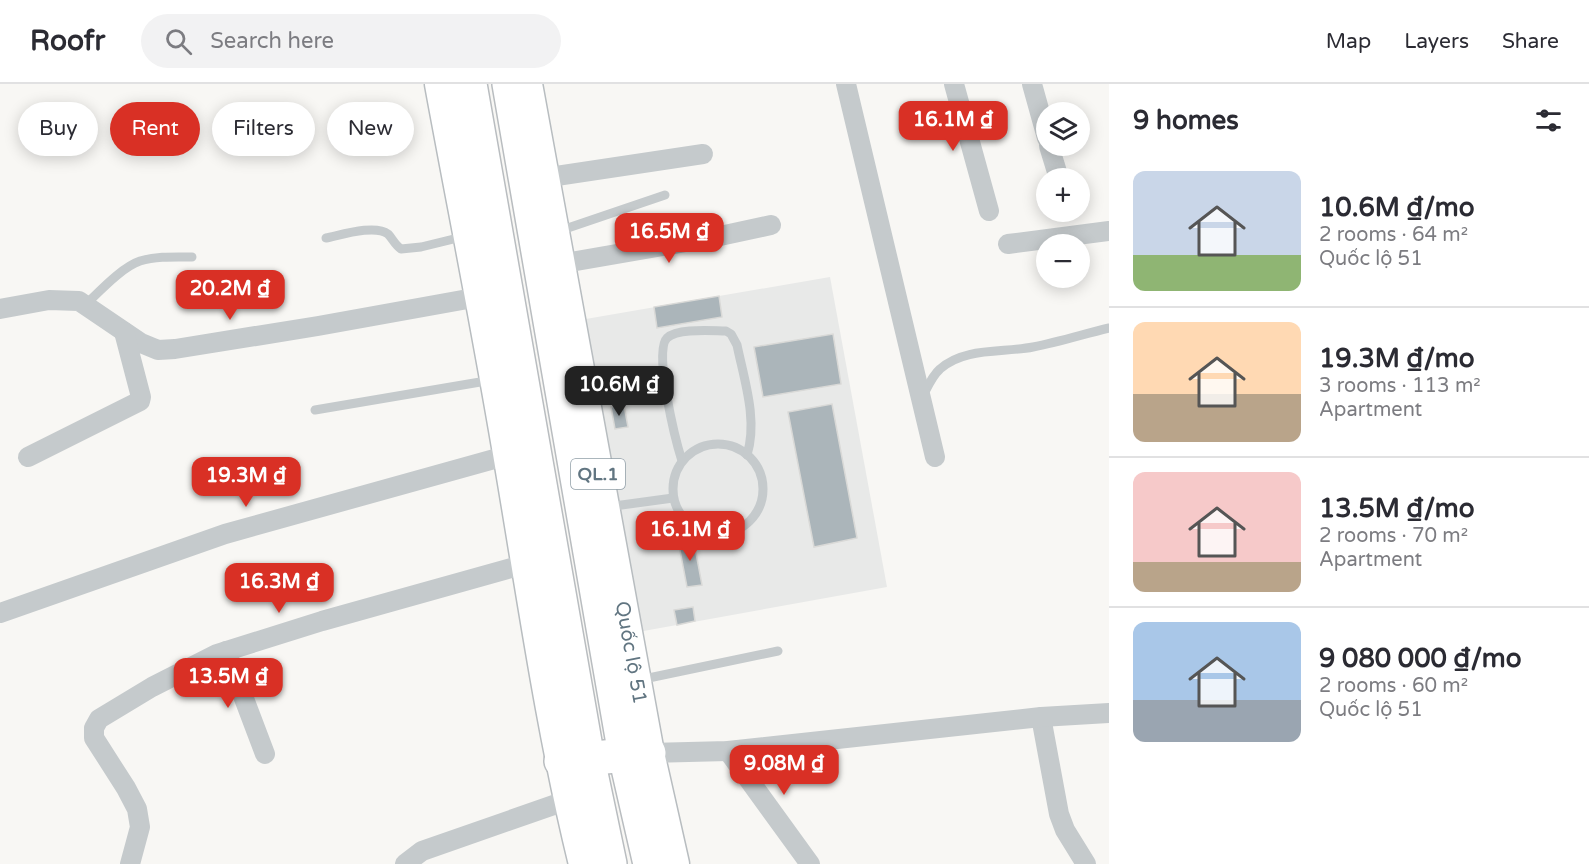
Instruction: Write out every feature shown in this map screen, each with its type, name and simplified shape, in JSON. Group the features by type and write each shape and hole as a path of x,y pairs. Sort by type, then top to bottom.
{"highway":[{"name":"QL.1","path":"470,84 493,294 574,760 610,864"},
{"name":"Quốc lộ 51","path":"520,85 637,754 650,864"},
{"path":"574,760 637,754"}],"main road":[{"name":"QL.1","path":"440,84 467,235 493,294 495,380 521,451"},
{"name":"Quốc lộ 51","path":"520,85 554,233 593,509 636,681 637,754 674,864"},
{"name":"QL.1","path":"574,760 568,800 584,864"}],"street":[{"path":"846,84 935,457"},
{"path":"954,84 989,211"},
{"path":"1032,84 1037,102"},
{"path":"543,178 703,154"},
{"path":"559,264 771,225"},
{"path":"1008,244 1109,231"},
{"path":"0,309 65,299 79,301 141,343 158,350 175,349 493,294"},
{"path":"28,458 140,401 141,397 124,332"},
{"path":"0,613 225,534 521,451"},
{"path":"130,864 140,827 136,809 126,788 94,738 94,728 99,719 143,692 226,651 322,621 540,560"},
{"path":"226,651 265,754"},
{"path":"637,754 728,751 1041,717 1109,713"},
{"path":"1041,717 1059,814 1065,830 1086,864"},
{"path":"728,751 810,864"},
{"path":"405,864 422,851 568,800"}],"lane":[{"path":"554,233 665,195"},
{"path":"326,237 376,229 389,235 400,249 421,247 467,235"},
{"path":"85,304 124,270 138,261 158,257 192,256"},
{"path":"921,399 931,378 941,368 962,357 1031,347 1109,328"},
{"path":"681,461 662,361 662,346 668,338 684,332 726,331 731,334 737,345 751,418 752,440 747,454"},
{"path":"315,410 495,380"},
{"path":"715,443 734,446 747,454 761,474 764,493 758,512 745,527 727,535 708,534 690,526 682,518 673,498 673,479 681,461 696,448 715,443"},
{"path":"593,509 673,498"},
{"path":"636,681 778,651"}],"shaded area":[{"path":"830,277 887,587 638,632 580,320"}],"building":[{"path":"719,296 722,317 657,328 654,307"},
{"path":"833,334 841,384 763,397 754,347"},
{"path":"832,404 857,538 814,547 788,412"},
{"path":"624,405 628,427 615,429 611,407"},
{"path":"693,537 702,585 687,587 678,540"},
{"path":"693,607 695,621 677,625 674,610"}]}
